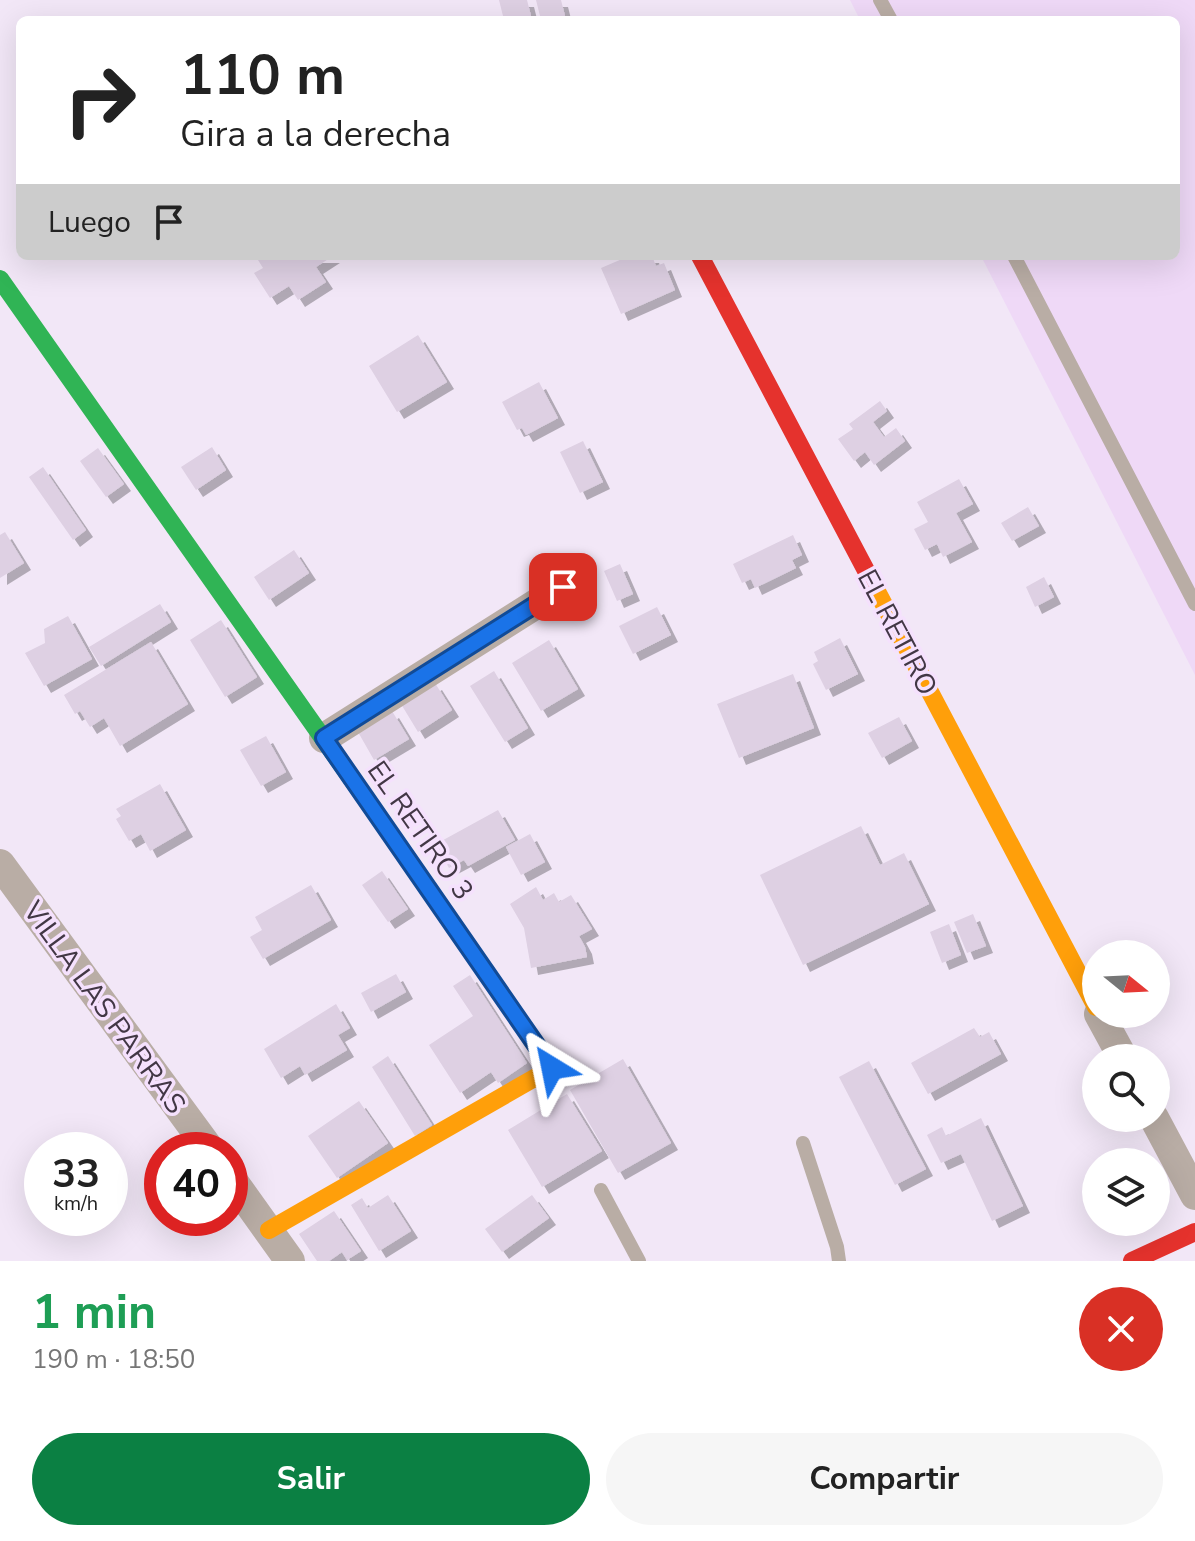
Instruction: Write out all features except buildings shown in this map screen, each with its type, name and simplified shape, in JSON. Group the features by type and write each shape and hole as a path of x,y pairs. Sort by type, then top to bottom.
{"main road":[{"name":"EL RETIRO","path":"702,260 1082,980"},
{"name":"EL RETIRO 3","path":"0,279 552,1068 269,1230"},
{"path":"1132,1261 1195,1232"}],"street":[{"path":"324,738 563,587"},
{"name":"VILLA LAS PARRAS","path":"0,864 197,1132"},
{"path":"1161,1132 1195,1195"},
{"path":"248,1201 290,1261"}],"lane":[{"path":"1016,260 1195,604"},
{"path":"803,1143 839,1261"},
{"path":"601,1190 639,1261"}],"shaded area":[{"path":"850,0 1195,0 1195,675 983,260 1180,260 1180,16 858,16"}],"traffic: fast":[{"path":"0,279 408,859"}],"traffic: slow":[{"path":"871,580 1082,980"},
{"path":"269,1230 552,1068 408,859"}],"traffic: jam":[{"path":"702,260 871,580"},
{"path":"1132,1261 1195,1232"}],"route":[{"path":"552,1068 324,738 563,587"}]}
